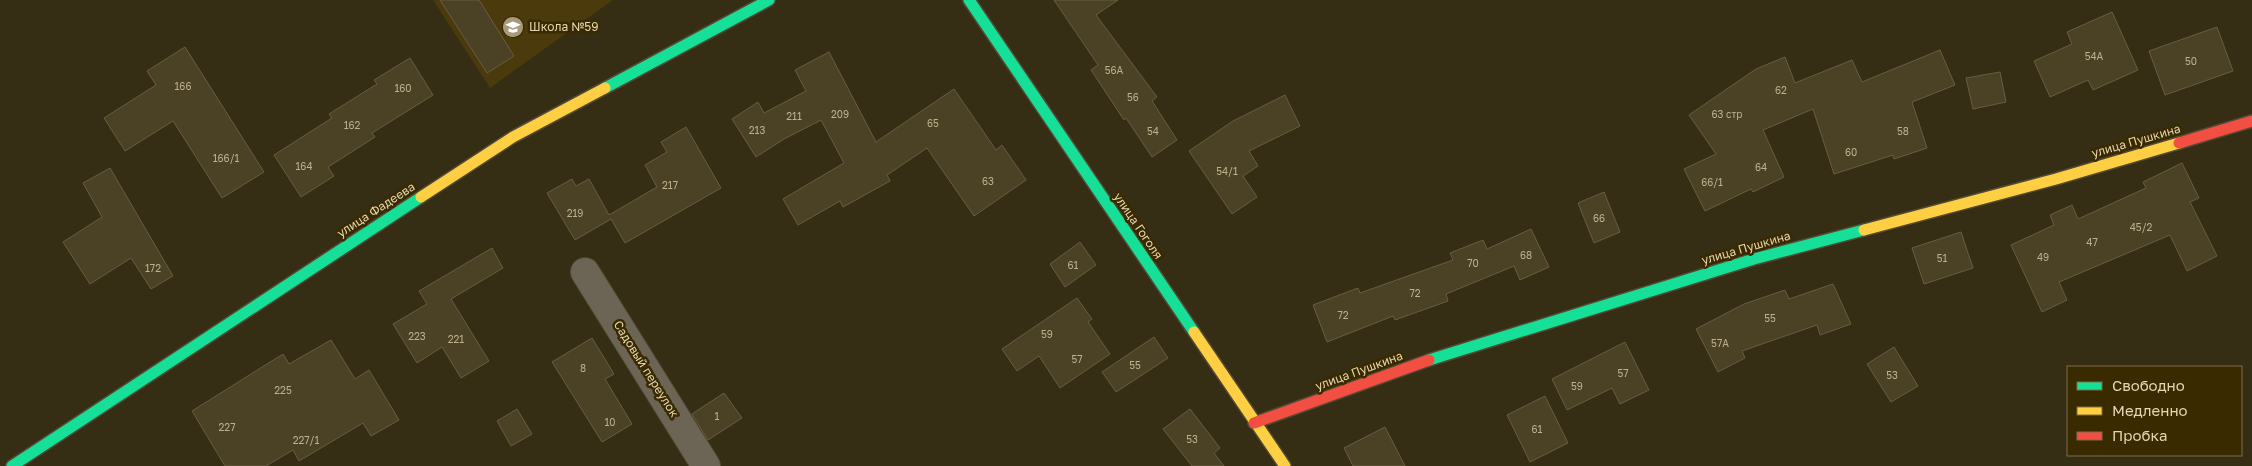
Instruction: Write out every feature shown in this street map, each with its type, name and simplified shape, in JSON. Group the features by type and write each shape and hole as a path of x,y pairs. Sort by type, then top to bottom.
{"main road":[{"name":"улица Фадеева","path":"12,466 513,137 768,0"},
{"name":"улица Гоголя","path":"969,0 1254,423 1285,466"},
{"name":"улица Пушкина","path":"1254,423 1456,352 1754,259 2056,179 2252,121"}],"street":[{"name":"Садовый переулок","path":"585,272 706,466"}],"shaded area":[{"name":"Школа №59","path":"433,0 613,0 490,88"}],"building":[{"path":"440,0 479,0 514,56 487,73"},
{"path":"1054,0 1118,0 1096,15 1157,97 1152,101 1177,140 1152,157 1126,118 1124,120 1091,70 1098,65"},
{"path":"2112,12 2138,70 2093,90 2088,80 2050,97 2034,61 2072,44 2067,32"},
{"path":"2217,27 2233,71 2165,95 2149,51"},
{"path":"185,47 264,172 222,198 173,121 125,151 104,118 156,85 147,71"},
{"path":"1940,50 1955,85 1912,102 1927,148 1894,159 1893,155 1834,174 1813,109 1763,130 1784,177 1753,192 1751,189 1705,211 1684,169 1716,154 1689,115 1756,69 1785,57 1795,83 1852,60 1862,82"},
{"path":"829,52 876,142 954,89 996,150 1002,145 1026,180 974,216 927,148 887,175 890,181 843,207 840,201 798,225 783,199 844,163 821,120 784,139 756,157 732,119 758,102 764,113 806,91 795,70"},
{"path":"410,58 433,95 372,133 375,137 328,167 334,176 301,197 274,155 332,118 329,114 377,84 374,80"},
{"path":"2000,72 2006,102 1973,109 1966,78"},
{"path":"1285,95 1300,126 1249,151 1258,166 1243,176 1257,197 1232,214 1189,151 1233,121"},
{"path":"686,127 721,188 625,243 611,219 575,240 547,193 572,179 576,186 589,179 609,215 657,187 645,165 667,152 661,142"},
{"path":"2182,163 2199,198 2190,202 2217,256 2187,271 2170,235 2059,282 2067,300 2042,312 2011,245 2054,225 2050,215 2072,205 2078,219 2146,188 2143,182"},
{"path":"110,168 173,276 151,289 131,258 90,284 63,242 102,217 83,183"},
{"path":"1604,192 1620,232 1594,243 1578,203"},
{"path":"1531,229 1549,267 1520,280 1514,266 1446,294 1448,301 1395,320 1393,316 1327,342 1313,305 1358,288 1360,293 1453,260 1450,253 1483,240 1487,249"},
{"path":"1961,232 1973,268 1924,284 1912,248"},
{"path":"1080,242 1096,265 1065,287 1050,264"},
{"path":"492,248 503,268 451,299 489,361 461,378 442,347 417,363 393,324 427,304 419,291"},
{"path":"1833,284 1851,324 1820,335 1817,325 1742,351 1745,358 1718,372 1696,329 1744,304 1785,290 1789,299"},
{"path":"1077,298 1092,319 1088,322 1110,354 1060,388 1039,356 1017,371 1002,349"},
{"path":"1154,337 1168,358 1116,392 1102,372"},
{"path":"592,338 614,374 605,379 632,424 602,442 552,362"},
{"path":"331,340 355,379 369,370 399,420 371,436 363,423 299,461 293,450 266,466 225,466 192,411 283,354 289,364"},
{"path":"1625,342 1649,390 1620,404 1612,388 1567,410 1552,379"},
{"path":"1894,347 1918,386 1891,402 1867,364"},
{"path":"724,393 742,418 708,440 692,414"},
{"path":"1545,396 1568,443 1530,462 1507,415"},
{"path":"517,409 532,434 511,446 497,421"},
{"path":"1190,409 1220,448 1214,453 1224,466 1192,466 1163,429"},
{"path":"1385,427 1405,466 1353,466 1344,448"}],"traffic: fast":[{"path":"605,88 769,0"},
{"path":"969,0 1194,332"},
{"path":"12,466 421,197"},
{"path":"1429,360 1754,259 1864,230"}],"traffic: slow":[{"path":"421,197 513,137 605,88"},
{"path":"1864,230 2056,179 2179,143"},
{"path":"1194,332 1285,466"}],"traffic: jam":[{"path":"2179,143 2252,121"},
{"path":"1254,423 1429,360"}],"place":[{"name":"Школа №59","path":"513,27"}]}
